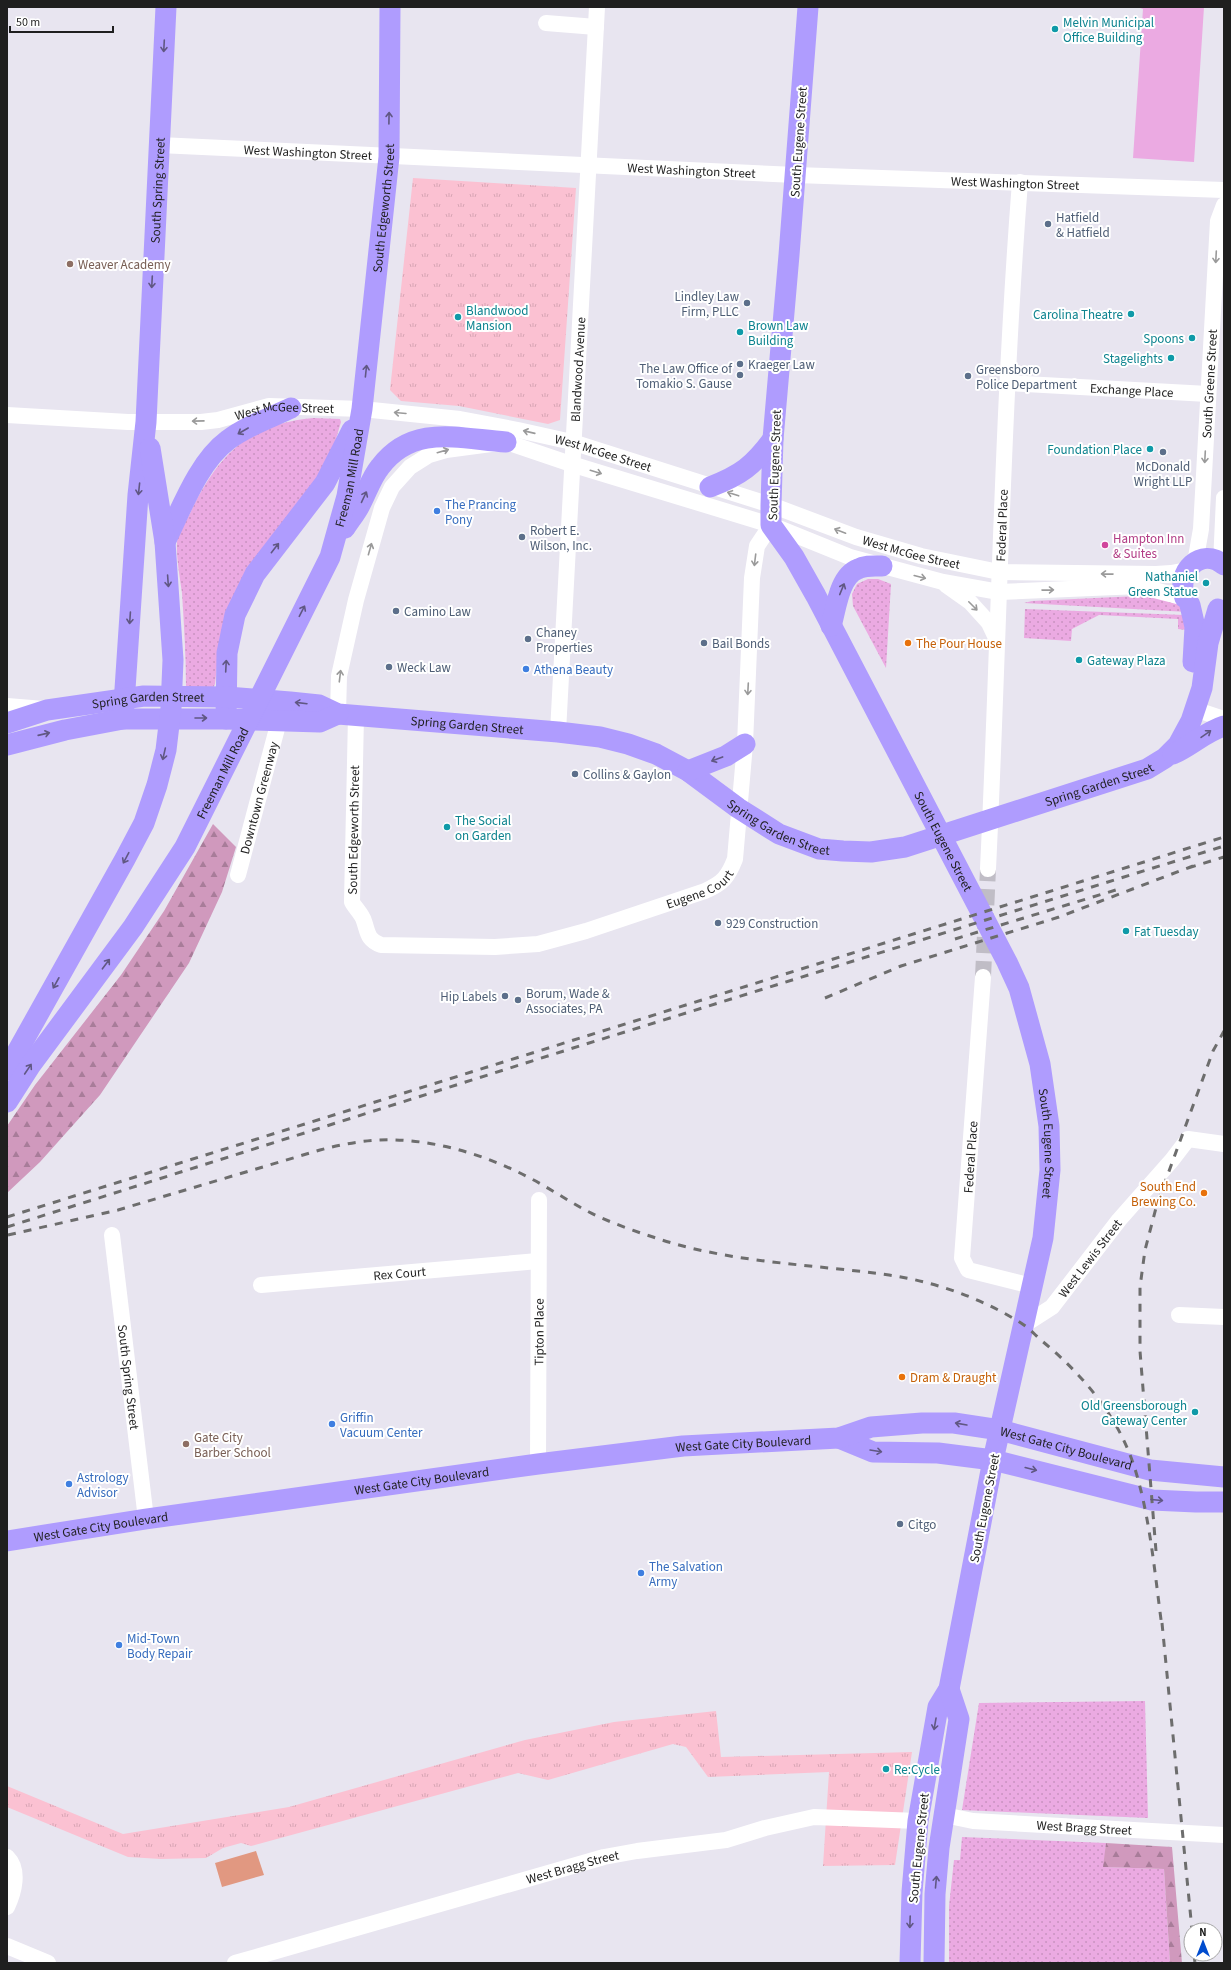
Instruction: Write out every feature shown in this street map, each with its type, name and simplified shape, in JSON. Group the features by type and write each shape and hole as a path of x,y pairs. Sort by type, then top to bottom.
{"main road":[{"name":"South Spring Street","path":"146,422 158,145 166,7"},
{"name":"South Edgeworth Street","path":"362,409 389,157 390,7"},
{"name":"South Eugene Street","path":"808,7 796,175 773,439 771,515 899,754 1019,988 1040,1064 1045,1090 1048,1126 1050,1170 1043,1238 993,1460 949,1688 938,1707 918,1821 912,1892 910,1963"},
{"path":"165,542 206,464 227,441 246,429 291,408"},
{"path":"226,718 227,653 235,615 256,574 325,483 362,409"},
{"name":"Freeman Mill Road","path":"7,1102 30,1066 133,927 185,847 284,645 330,557 336,542 347,496 362,409"},
{"path":"7,1070 144,823 157,785 166,750 171,708 173,660 165,542 146,422"},
{"path":"123,719 137,503 146,422"},
{"path":"336,542 360,504 380,466 399,449 409,444 436,436 506,442"},
{"path":"710,487 733,478 752,464 773,439"},
{"path":"1194,709 1188,687 1195,640 1194,617 1182,582 1191,566 1208,559 1222,564"},
{"path":"831,626 841,588 848,577 856,569 866,566 882,566"},
{"path":"1188,601 1206,611 1221,608"},
{"path":"1194,709 1199,701 1202,688 1209,638 1221,608"},
{"name":"Spring Garden Street","path":"7,723 47,710 124,697 144,696 227,698 319,705 347,715 558,732 600,737 628,744 656,754 688,772 738,808 778,834 820,848 871,852 905,847 1147,768 1165,758 1181,741 1194,709"},
{"name":"Spring Garden Street","path":"7,746 65,730 123,719 226,718 320,722 347,715"},
{"path":"1165,758 1187,748 1206,734 1224,726"},
{"path":"688,772 726,756 745,744"},
{"name":"West Gate City Boulevard","path":"7,1541 146,1519 538,1464 683,1446 839,1438 871,1427 922,1423 954,1423 1000,1430 1150,1470 1224,1477"},
{"name":"West Gate City Boulevard","path":"839,1438 873,1452 938,1453 993,1460 1152,1500 1224,1502"},
{"name":"South Eugene Street","path":"934,1963 935,1894 944,1816 959,1720 949,1688"}],"street":[{"name":"Blandwood Avenue","path":"558,732 572,442 597,7"},
{"path":"546,23 596,27"},
{"name":"West Washington Street","path":"158,145 796,175 1224,190"},
{"name":"Federal Place","path":"988,869 999,572 1014,251 1020,182"},
{"name":"South Greene Street","path":"1191,566 1201,528 1218,221 1224,205"},
{"name":"Exchange Place","path":"1008,382 1208,394"},
{"name":"West McGee Street","path":"7,415 146,422 202,422 218,420 269,406 291,408 362,409 460,419 572,442 710,487 771,515 850,557 943,582 999,592 1073,590 1126,586 1155,589 1188,601"},
{"name":"West McGee Street","path":"506,442 571,464 771,515 922,556 999,572 1171,574 1191,566"},
{"name":"South Edgeworth Street","path":"370,939 366,932 364,920 352,902 347,715 339,676 356,600 382,508 392,487 410,467 429,455 446,450 506,442"},
{"path":"1222,564 1224,498"},
{"name":"Eugene Court","path":"370,939 381,944 522,946 566,937 705,891 720,884 729,873 735,859 738,808 745,744 755,558 757,546 771,515"},
{"path":"943,582 970,602 989,622 997,640"},
{"path":"7,706 47,710"},
{"path":"1194,709 1224,719"},
{"name":"Downtown Greenway","path":"238,875 279,721"},
{"name":"Federal Place","path":"983,977 962,1258 968,1270 1032,1286"},
{"name":"West Lewis Street","path":"1024,1325 1052,1307 1119,1220 1172,1160 1188,1139 1224,1144"},
{"name":"Tipton Place","path":"538,1464 539,1200"},
{"name":"South Spring Street","path":"112,1235 146,1519"},
{"name":"Rex Court","path":"261,1285 538,1261"},
{"path":"1179,1315 1224,1317"},
{"name":"West Bragg Street","path":"944,1816 973,1821 1224,1835"},
{"name":"West Bragg Street","path":"234,1963 604,1856 726,1840 765,1828 814,1817 918,1821"},
{"path":"7,1856 11,1860 16,1874 10,1884 7,1907"},
{"path":"7,1946 48,1963"}],"shaded area":[{"path":"1137,7 1204,7 1194,162 1133,158 1143,9"},
{"path":"313,418 340,419 341,422 328,466 220,638 215,684 213,688 186,687 182,593 178,568 177,548 177,542 181,530 213,472 239,445 254,435 271,427 291,421"},
{"path":"868,579 878,579 891,584 886,668 853,606 852,594 857,584"},
{"path":"1144,591 1175,599 1188,612 1024,603 1032,601 1138,596"},
{"path":"1025,609 1184,615 1186,630 1178,629 1178,619 1099,615 1072,629 1071,641 1024,638"},
{"path":"1145,1701 1148,1818 962,1810 979,1703"},
{"path":"962,1837 1106,1843 1104,1867 1164,1869 1170,1963 949,1963 949,1906 954,1860 960,1860"},
{"path":"256,1851 264,1875 222,1887 215,1863"}],"green space":[{"path":"413,178 576,188 560,420 548,424 459,406 401,401 390,390"},
{"path":"213,824 236,847 222,892 189,963 100,1095 40,1162 7,1193 7,1126 35,1085 121,975 164,911"},
{"path":"716,1711 721,1757 912,1752 895,1865 823,1866 829,1772 708,1777 686,1747 673,1744 548,1780 518,1773 251,1846 241,1843 223,1848 206,1858 161,1859 128,1857 7,1807 7,1786 123,1834 289,1807 525,1740 614,1722"},
{"path":"1106,1843 1172,1847 1182,1963 1170,1963 1164,1869 1103,1867"}],"tunnel":[{"path":"983,977 988,869"}],"railway":[{"path":"7,1217 1224,837"},
{"path":"7,1227 570,1049 1224,846"},
{"path":"1188,868 1224,857"},
{"path":"825,998 901,966 1059,917 1193,866"},
{"path":"955,939 1119,889"},
{"path":"1156,1551 1140,1351 1140,1287 1145,1250 1157,1204 1213,1051 1224,1031"},
{"path":"8,1235 118,1210 327,1148 364,1141 398,1140 436,1144 491,1160 535,1181 597,1216 632,1230 681,1246 740,1258 889,1275 924,1282 958,1292 1006,1314 1027,1327 1071,1367 1097,1397 1108,1413 1127,1448 1140,1485 1148,1525 1162,1627"},
{"path":"1162,1623 1191,1922"}],"place":[{"name":"Melvin Municipal Office Building","path":"1055,29"},
{"name":"Hatfield & Hatfield","path":"1048,224"},
{"name":"Weaver Academy","path":"70,264"},
{"name":"Lindley Law Firm, PLLC","path":"747,303"},
{"name":"Carolina Theatre","path":"1131,314"},
{"name":"Blandwood Mansion","path":"458,317"},
{"name":"Brown Law Building","path":"740,332"},
{"name":"Spoons","path":"1192,338"},
{"name":"Stagelights","path":"1171,358"},
{"name":"Kraeger Law","path":"740,364"},
{"name":"The Law Office of Tomakio S. Gause","path":"740,375"},
{"name":"Greensboro Police Department","path":"968,376"},
{"name":"Foundation Place","path":"1150,449"},
{"name":"McDonald Wright LLP","path":"1163,452"},
{"name":"The Prancing Pony","path":"437,511"},
{"name":"Robert E. Wilson, Inc.","path":"522,537"},
{"name":"Hampton Inn & Suites","path":"1105,545"},
{"name":"Nathaniel Green Statue","path":"1206,583"},
{"name":"Camino Law","path":"396,611"},
{"name":"Chaney Properties","path":"528,639"},
{"name":"Bail Bonds","path":"704,643"},
{"name":"The Pour House","path":"908,643"},
{"name":"Gateway Plaza","path":"1079,660"},
{"name":"Weck Law","path":"389,667"},
{"name":"Athena Beauty","path":"526,669"},
{"name":"Collins & Gaylon","path":"575,774"},
{"name":"The Social on Garden","path":"447,827"},
{"name":"929 Construction","path":"718,923"},
{"name":"Fat Tuesday","path":"1126,931"},
{"name":"Hip Labels","path":"505,996"},
{"name":"Borum, Wade & Associates, PA","path":"518,1000"},
{"name":"South End Brewing Co.","path":"1204,1193"},
{"name":"Dram & Draught","path":"902,1377"},
{"name":"Old Greensborough Gateway Center","path":"1195,1412"},
{"name":"Griffin Vacuum Center","path":"332,1424"},
{"name":"Gate City Barber School","path":"186,1444"},
{"name":"Astrology Advisor","path":"69,1484"},
{"name":"Citgo","path":"900,1524"},
{"name":"The Salvation Army","path":"641,1573"},
{"name":"Mid-Town Body Repair","path":"119,1645"},
{"name":"Re:Cycle","path":"886,1769"}]}
